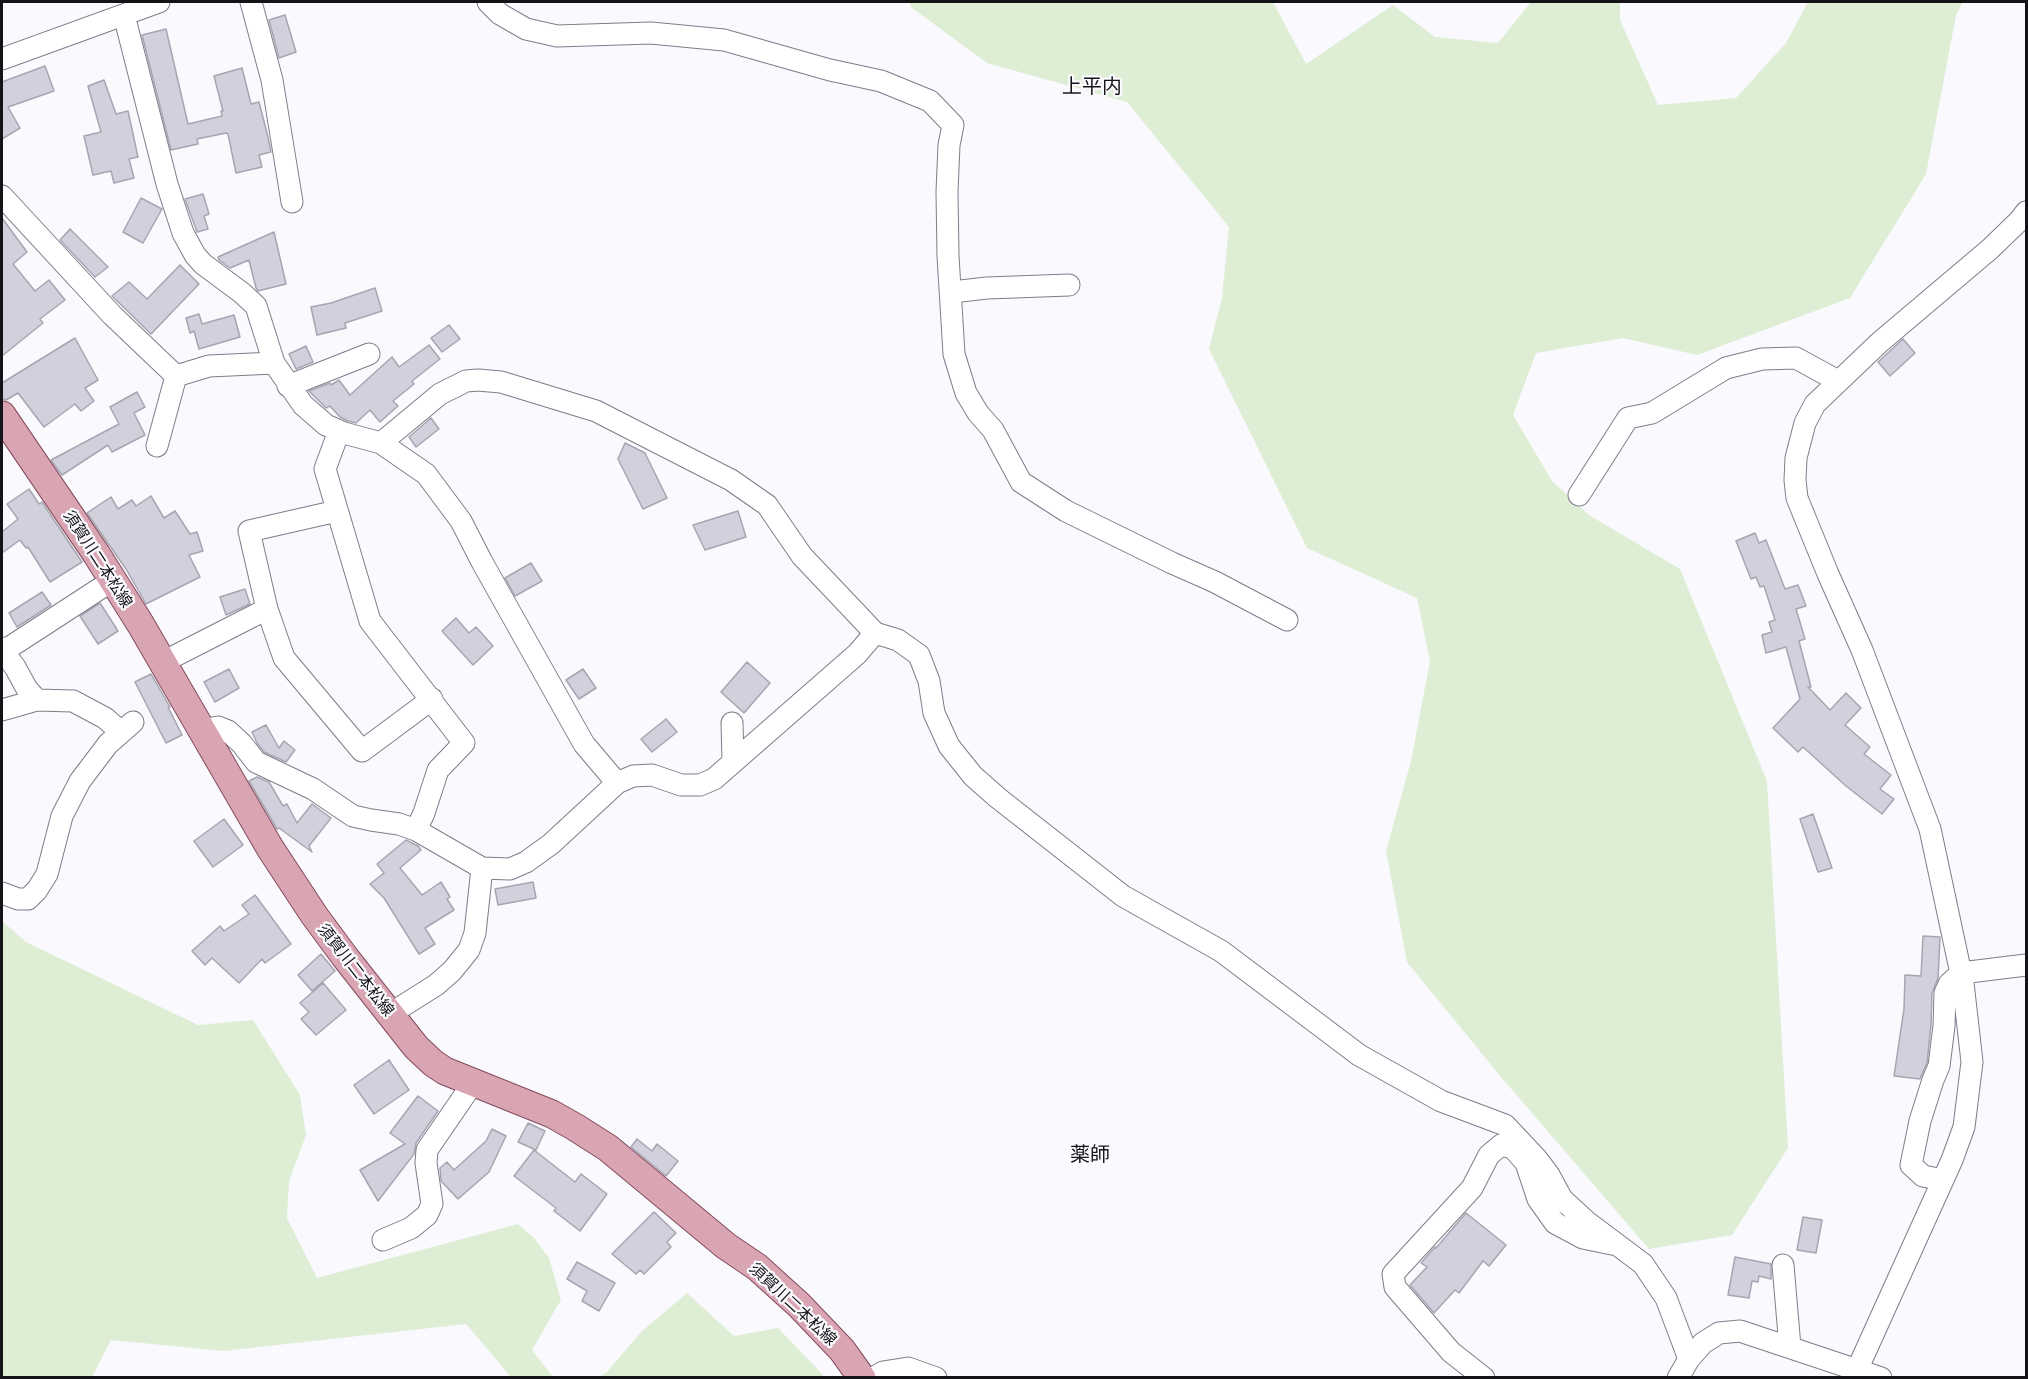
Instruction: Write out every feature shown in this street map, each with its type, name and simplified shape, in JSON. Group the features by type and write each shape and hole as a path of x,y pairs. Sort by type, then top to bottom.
{"main road":[{"name":"須賀川二本松線","path":"2,415 113,580 270,848 345,957 416,1047 445,1071 552,1114 608,1148 726,1246 757,1267 799,1305 842,1350 862,1377"}],"street":[{"path":"2,59 159,2"},
{"path":"251,2 272,80 292,202"},
{"path":"488,2 500,14 526,29 557,36 651,33 724,40 830,70 881,81 930,101 953,125 949,145 947,192 954,354 966,393 993,430 1021,482 1066,511 1215,582 1287,620"},
{"path":"124,15 167,184 183,232 195,255 256,306 274,363 303,405 326,425 381,443 426,474 461,521 584,744 617,783"},
{"path":"2,196 112,315 176,376"},
{"path":"1857,1370 1943,1180 1964,1127 1972,1062 1961,973 1930,829 1862,650 1797,498 1796,458 1805,423 1815,404 1880,342 1990,249 2026,212"},
{"path":"952,292 987,288 1070,285"},
{"path":"288,386 369,354"},
{"path":"1579,495 1628,418 1652,413 1726,368 1762,359 1796,358 1838,381"},
{"path":"176,376 209,366 274,363"},
{"path":"157,446 176,376"},
{"path":"381,443 440,394 466,381 501,382 596,411 731,480 767,505 802,556 875,633 898,640 918,655 929,681 934,713 949,746 973,776 1123,896 1221,951 1359,1055 1441,1101 1504,1125 1537,1159 1562,1199 1587,1222 1643,1264 1666,1298 1689,1359"},
{"path":"339,431 325,469 370,621 464,743 438,770 416,830"},
{"path":"337,511 249,531 267,609 284,658 362,751 432,699"},
{"path":"37,700 27,689 2,649 10,647 113,580"},
{"path":"163,662 267,609"},
{"path":"202,730 218,727 228,730 256,762 313,789 354,816 399,824 416,830 482,868 510,868 526,862 550,844 617,783 633,776 652,775 681,785 700,785 714,778 857,654 875,633"},
{"path":"2,710 37,700 73,701 127,727 108,744 80,781 62,816 47,874 37,890 28,899 18,899 2,893"},
{"path":"732,723 733,762"},
{"path":"390,1014 436,985 452,971 469,950 475,933 482,868"},
{"path":"1943,1180 1923,1176 1911,1165 1920,1121 1940,1066 1945,993 1949,984 1961,973 2026,965"},
{"path":"384,1240 411,1228 427,1215 432,1204 426,1163 427,1150 473,1083"},
{"path":"1484,1377 1451,1352 1395,1287 1393,1274 1472,1188 1490,1155 1501,1146 1513,1149 1526,1163 1538,1199 1554,1223 1583,1238 1618,1245"},
{"path":"1782,1265 1790,1347"},
{"path":"1678,1377 1703,1342 1719,1333 1740,1331 1881,1377"},
{"path":"1436,1358 1466,1377"},
{"path":"873,1377 883,1372 908,1368 936,1377"}],"green space":[{"path":"909,2 1273,2 1306,64 1393,5 1435,37 1498,43 1531,2 1620,2 1620,20 1658,105 1736,98 1786,43 1808,2 1963,2 1956,15 1926,174 1850,298 1697,355 1623,338 1536,353 1513,415 1552,481 1589,515 1680,569 1767,781 1788,1148 1732,1235 1649,1249 1501,1077 1407,962 1386,851 1411,761 1430,661 1417,598 1307,548 1209,349 1222,298 1229,227 1127,102 987,63 912,8"},
{"path":"2,921 26,942 198,1025 253,1020 300,1095 306,1135 289,1181 287,1218 317,1278 518,1224 535,1239 549,1258 561,1300 532,1350 553,1377 511,1377 466,1324 223,1351 111,1340 92,1377 2,1377"},
{"path":"687,1293 734,1336 778,1328 825,1377 598,1377 606,1373 641,1332"}],"building":[{"path":"285,15 296,52 279,58 269,20"},
{"path":"166,29 188,124 222,116 221,111 223,111 214,76 242,68 251,104 259,102 268,137 271,152 259,155 262,167 236,173 226,133 197,139 198,144 171,150 142,35"},
{"path":"45,66 54,91 8,107 20,128 2,139 2,82"},
{"path":"104,80 116,114 128,111 138,157 129,159 134,178 114,183 111,171 93,175 84,136 101,132 88,86"},
{"path":"203,194 209,214 204,216 208,229 197,232 185,199"},
{"path":"141,198 162,209 143,243 123,232"},
{"path":"2,218 27,252 13,264 35,291 49,280 65,300 40,319 43,323 2,356"},
{"path":"70,229 108,267 95,277 60,240"},
{"path":"274,232 286,284 258,291 249,260 230,268 219,260 218,257"},
{"path":"180,265 199,284 151,334 112,296 129,282 147,299"},
{"path":"375,288 382,311 345,323 346,328 317,335 311,307 331,303"},
{"path":"199,314 202,324 234,315 240,337 199,349 194,331 190,333 186,318"},
{"path":"449,325 460,339 442,352 431,338"},
{"path":"75,338 98,380 85,388 94,401 81,411 75,404 44,427 18,393 6,400 2,399 2,383"},
{"path":"1903,339 1915,353 1890,376 1878,362"},
{"path":"429,345 440,359 412,381 414,384 393,401 398,406 380,422 370,410 356,423 348,421 340,417 330,406 326,408 309,391 330,383 331,385 339,380 350,395 392,357 399,367"},
{"path":"306,346 313,362 296,369 289,354"},
{"path":"137,392 145,407 134,413 145,435 112,452 108,445 62,475 51,460 119,424 110,407"},
{"path":"431,418 439,429 416,447 409,437"},
{"path":"625,443 645,453 667,498 643,509 618,459"},
{"path":"29,489 39,504 42,502 82,562 50,582 28,547 26,548 20,540 2,553 2,532 18,519 7,504"},
{"path":"151,496 164,518 175,511 190,534 197,532 203,551 189,555 200,577 146,604 126,569 87,513 111,497 118,509 132,500 136,506"},
{"path":"738,511 746,537 705,550 693,525"},
{"path":"1755,533 1759,543 1766,540 1785,589 1798,585 1806,606 1796,609 1805,639 1799,641 1811,687 1808,687 1830,710 1846,693 1861,708 1845,725 1870,747 1864,754 1891,775 1880,789 1894,799 1882,814 1846,786 1803,747 1798,752 1773,728 1800,699 1786,647 1766,653 1762,635 1772,632 1769,622 1775,620 1764,586 1760,587 1756,577 1751,579 1736,541"},
{"path":"531,563 542,581 515,596 505,578"},
{"path":"245,589 250,604 226,615 220,597"},
{"path":"42,592 51,605 17,627 9,613"},
{"path":"100,603 118,631 98,644 80,616"},
{"path":"456,618 469,633 476,627 493,646 473,665 442,631"},
{"path":"747,662 770,683 744,713 721,692"},
{"path":"229,669 239,688 215,702 204,682"},
{"path":"583,669 596,688 579,699 566,680"},
{"path":"151,674 170,707 168,707 182,735 166,743 135,682"},
{"path":"666,719 677,732 652,752 641,739"},
{"path":"266,725 279,748 284,741 295,750 286,762 264,752 257,743 252,732"},
{"path":"257,777 269,782 283,806 287,804 297,823 312,804 331,818 309,846 312,852 279,828 277,829 249,781"},
{"path":"1813,814 1832,868 1818,872 1800,819"},
{"path":"224,819 243,845 213,867 194,841"},
{"path":"406,840 421,850 400,868 422,895 441,882 450,897 447,899 454,910 425,928 435,944 419,954 384,898 370,884 384,873 377,864"},
{"path":"533,882 536,898 498,905 495,889"},
{"path":"255,895 291,944 265,963 262,959 239,983 212,958 205,965 192,951 220,926 224,931 249,914 242,905"},
{"path":"1923,936 1940,937 1938,978 1932,993 1927,1063 1920,1079 1894,1076 1904,1009 1905,975 1921,976"},
{"path":"321,954 335,971 312,991 298,975"},
{"path":"323,983 346,1010 316,1035 301,1019 309,1012 300,1003"},
{"path":"389,1060 409,1090 374,1114 354,1085"},
{"path":"418,1096 438,1111 416,1143 414,1154 378,1201 360,1170 405,1144 390,1133"},
{"path":"528,1123 545,1131 536,1150 518,1142"},
{"path":"492,1129 506,1136 489,1172 458,1199 441,1181 440,1168 447,1162 454,1170 486,1141"},
{"path":"637,1139 652,1151 657,1144 678,1161 666,1176 631,1147"},
{"path":"534,1150 575,1182 581,1174 607,1194 580,1231 554,1211 556,1208 514,1176"},
{"path":"654,1212 676,1233 667,1242 671,1247 644,1274 640,1270 636,1274 612,1254"},
{"path":"1466,1213 1506,1245 1489,1266 1483,1261 1459,1293 1455,1290 1434,1313 1410,1285 1427,1267 1421,1263"},
{"path":"1803,1217 1822,1220 1816,1253 1797,1250"},
{"path":"1735,1257 1771,1264 1771,1279 1759,1276 1758,1282 1752,1281 1749,1298 1728,1295"},
{"path":"577,1262 615,1283 599,1311 582,1301 587,1291 567,1279"}],"district":[{"name":"上平内","path":"1092,86"},
{"name":"薬師","path":"1090,1154"}]}
